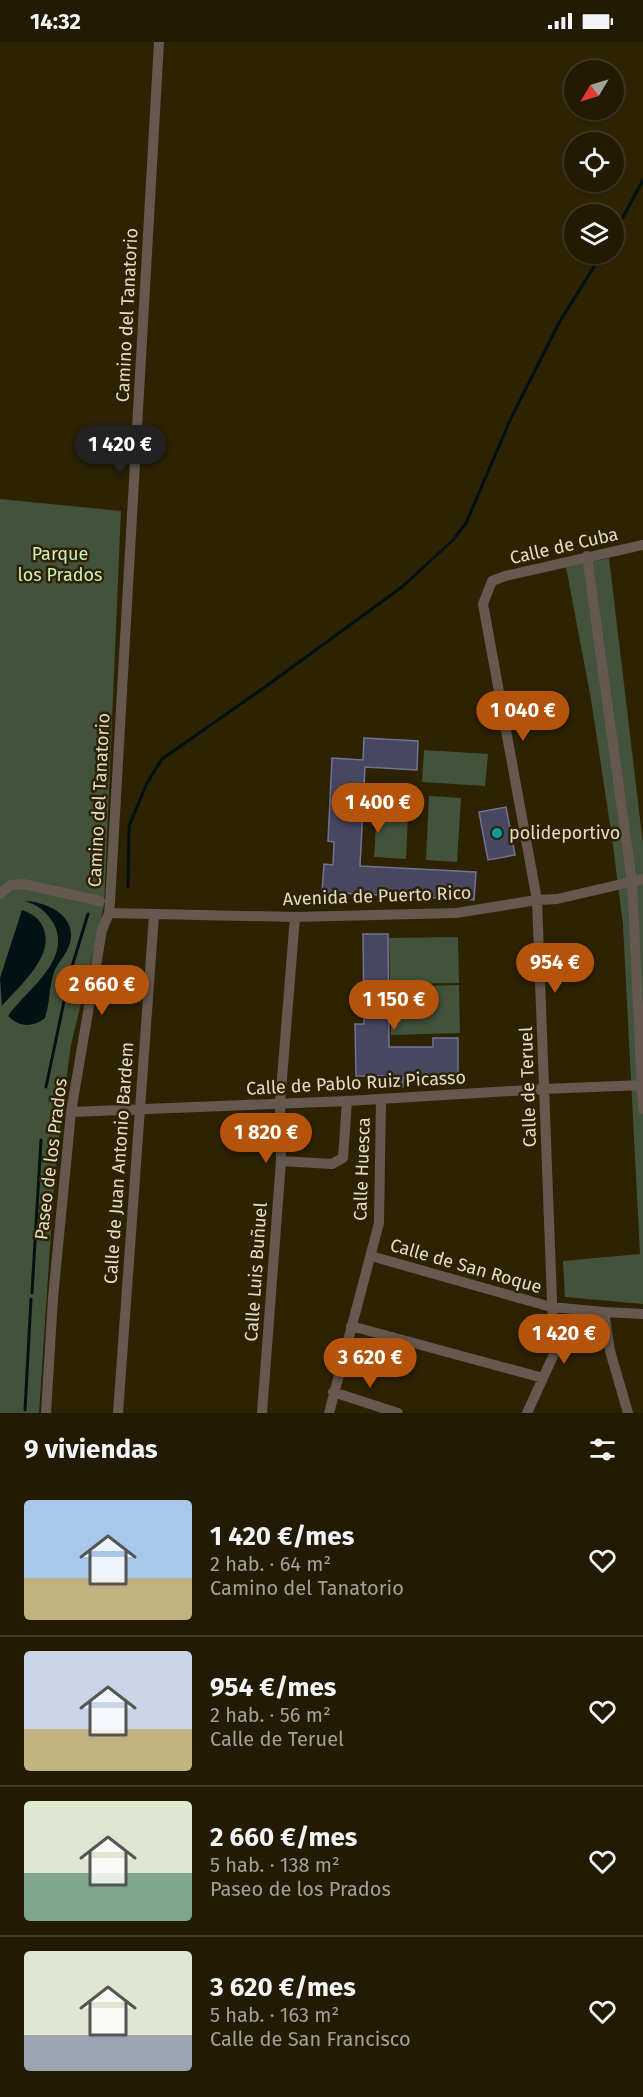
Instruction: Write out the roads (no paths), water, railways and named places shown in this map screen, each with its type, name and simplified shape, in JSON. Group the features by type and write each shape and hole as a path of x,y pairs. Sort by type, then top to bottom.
{"street":[{"name":"Camino del Tanatorio","path":"109,913 159,42"},
{"name":"Calle de Cuba","path":"492,581 587,556 643,545"},
{"path":"587,556 638,880 643,1109"},
{"name":"Calle de Teruel","path":"492,581 483,604 537,900 554,1354 527,1413"},
{"name":"Avenida de Puerto Rico","path":"109,913 295,917 456,913 557,899 638,880"},
{"path":"0,894 11,885 23,884 100,901"},
{"name":"Paseo de los Prados","path":"46,1413 53,1299 71,1112 102,930 109,913"},
{"name":"Calle de Juan Antonio Bardem","path":"118,1413 154,915"},
{"name":"Calle Luis Buñuel","path":"262,1413 281,1161 280,1103 295,917"},
{"name":"Calle de Pablo Ruiz Picasso","path":"71,1112 346,1101 642,1085"},
{"name":"Calle Huesca","path":"329,1413 378,1223 381,1099"},
{"path":"281,1161 332,1164 343,1158 346,1101"},
{"name":"Calle de San Roque","path":"371,1256 551,1307 643,1314"},
{"path":"604,1312 609,1351 628,1413"},
{"path":"351,1326 543,1378"},
{"path":"333,1392 398,1413"}],"waterway":[{"path":"624,215 643,180"},
{"path":"128,887 129,826 147,783 162,759 402,587 453,540 466,523 511,418 560,321 596,264"},
{"path":"46,1087 70,973 88,914"},
{"path":"32,1293 41,1140"},
{"path":"25,1410 31,1299"}],"place":[{"name":"polideportivo","path":"497,833"}],"park label":[{"name":"Parque los Prados","path":"60,564"}]}
